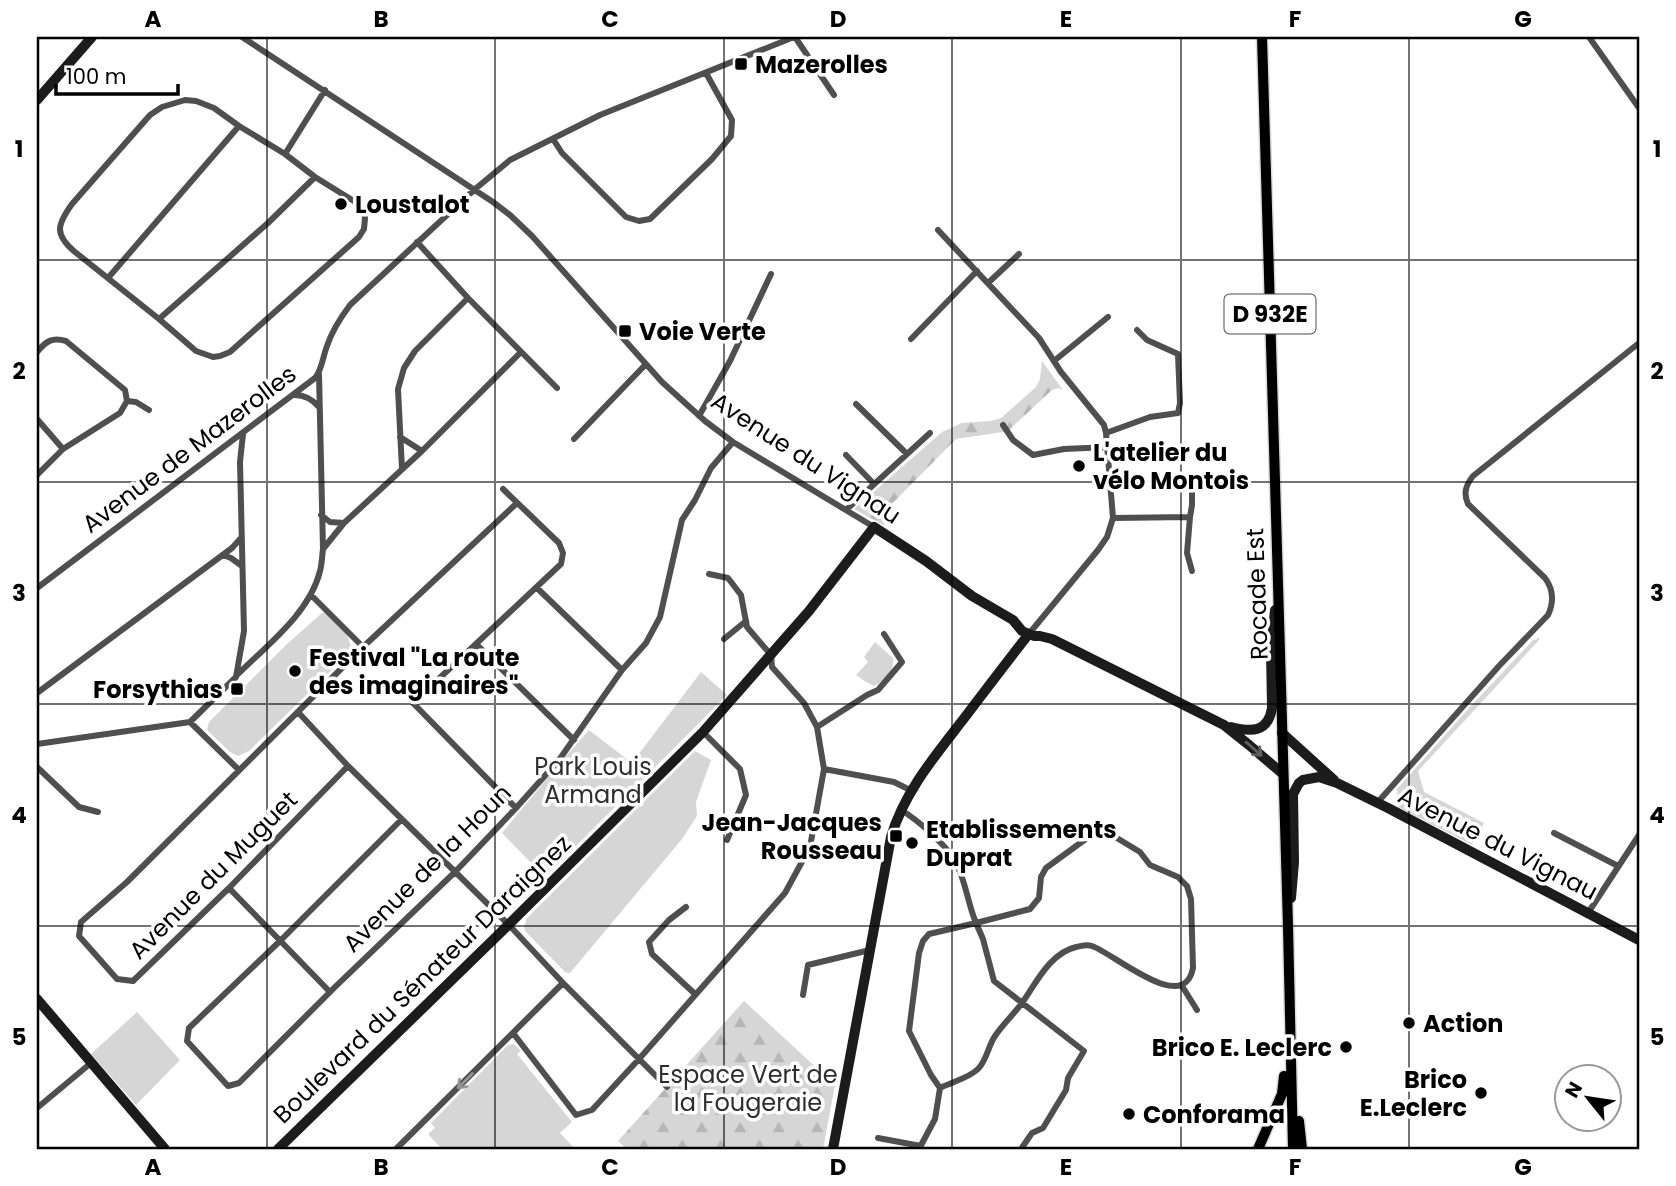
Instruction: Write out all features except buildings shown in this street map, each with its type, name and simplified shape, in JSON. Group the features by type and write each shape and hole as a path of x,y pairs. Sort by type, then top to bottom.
{"main road":[{"name":"Rocade Est","path":"1262,37 1293,1149"},
{"path":"1258,1149 1284,1087 1283,974 1288,940"},
{"path":"1290,1031 1296,1054 1301,1149"}],"street":[{"path":"37,100 92,37"},
{"name":"Avenue du Vignau","path":"242,37 510,215 676,396 733,442 926,561 972,596 1013,620 1028,635 1052,639 1224,725"},
{"path":"794,37 834,95"},
{"name":"Avenue de Mazerolles","path":"37,588 225,450 319,374 327,343 350,305 510,160 600,115 794,37"},
{"path":"1590,37 1639,108"},
{"path":"553,139 562,153 625,217 639,221 650,219 712,159 731,136 732,120 706,73"},
{"path":"285,154 325,90"},
{"path":"185,100 214,107 285,154 315,177 357,203 365,218 364,229 359,237 230,352 213,357 196,351 64,243 59,226 62,217 150,115 162,107 185,100"},
{"path":"108,278 239,126"},
{"path":"159,319 268,223 315,177"},
{"path":"833,1149 895,822 932,759 1098,550 1107,537 1112,518 1109,447 1104,425 1039,338 939,230"},
{"path":"417,242 557,388"},
{"path":"988,283 1019,254"},
{"path":"911,339 977,271"},
{"path":"699,416 730,361 771,274"},
{"path":"402,470 398,388 404,368 415,351 468,298"},
{"path":"1054,361 1108,317"},
{"path":"1107,433 1150,417 1178,413 1178,354 1147,340 1137,330"},
{"path":"37,352 46,342 58,338 66,341 125,390 127,401 120,413 63,449 37,475"},
{"path":"1377,803 1552,608 1552,590 1545,579 1468,504 1465,492 1469,481 1639,343"},
{"path":"323,549 344,523 422,451 521,352"},
{"path":"574,439 646,364"},
{"path":"37,744 190,722 297,615 311,595 320,572 323,549 319,374"},
{"path":"295,395 309,398 319,407"},
{"path":"127,401 136,402 149,410"},
{"path":"856,404 907,454"},
{"path":"37,419 63,449"},
{"path":"1003,425 1013,440 1033,455 1064,449 1109,447"},
{"path":"846,510 930,433"},
{"path":"236,677 244,631 238,459 243,434"},
{"path":"400,437 422,451"},
{"name":"Avenue de la Houn","path":"280,941 189,1028 187,1041 228,1086 239,1083 455,872 559,760 622,670 646,643 660,617 682,520 711,468 733,442"},
{"path":"846,455 874,484"},
{"path":"503,489 559,543 563,553 561,564 413,704 516,808"},
{"path":"1192,489 1187,553 1192,570"},
{"path":"190,722 239,770 363,647 517,503"},
{"path":"321,514 330,522 344,523"},
{"path":"1112,518 1190,517"},
{"name":"Boulevard du Sénateur Daraignez","path":"278,1149 703,732 809,611 874,527"},
{"path":"37,693 223,555 241,538"},
{"path":"223,555 242,566"},
{"path":"513,1033 576,1115 592,1110 788,889 810,847 824,769 817,727 804,703 772,667 771,655 747,627 741,595 729,578 709,574"},
{"path":"537,587 622,670"},
{"path":"1224,725 1251,731 1264,725 1271,716 1271,650 1278,592"},
{"path":"311,595 363,647"},
{"path":"723,639 747,621"},
{"path":"817,727 878,690 902,662 884,634"},
{"path":"476,644 574,740"},
{"path":"298,712 348,766 509,925 667,1087"},
{"path":"1224,725 1283,774"},
{"path":"703,732 740,769 743,782 746,796 727,840"},
{"path":"1282,733 1338,783"},
{"path":"37,766 79,807 98,812"},
{"name":"Avenue du Muguet","path":"239,770 127,881 81,922 79,936 117,979 133,981 229,888 348,766"},
{"path":"824,769 894,782 912,791"},
{"path":"1288,926 1294,862 1293,794 1303,779 1314,776 1338,783"},
{"name":"Avenue du Vignau","path":"1338,783 1639,940"},
{"path":"901,810 912,816 935,837 956,862 970,909 983,939 994,981 1084,1051 1068,1078 1066,1090 1042,1128 1032,1133 1021,1149"},
{"path":"280,941 401,819"},
{"path":"878,1138 920,1147 935,1119 940,1088 909,1031 919,953 929,934 1030,909 1039,898 1041,877 1046,867 1094,833 1107,832 1140,852 1150,865 1178,877 1187,886 1191,899 1193,968 1182,986 1170,987 1161,984 1088,944 1072,948 1053,960 995,1035 984,1061 977,1070 940,1088"},
{"path":"1554,833 1618,866"},
{"path":"1588,912 1639,835"},
{"path":"229,888 330,992"},
{"path":"686,907 669,920 649,942 652,954 695,994"},
{"path":"803,995 808,965 870,950"},
{"path":"396,1149 563,983"},
{"path":"1182,986 1197,1010"},
{"path":"37,999 165,1149"},
{"path":"37,1108 91,1063"}],"green space":[{"path":"1042,361 1063,390 1052,390 1010,429 956,439 885,511 885,526 854,509 942,432 962,423 1001,418 1036,387"},
{"path":"325,612 347,635 351,646 348,654 249,751 238,756 230,752 207,730 209,722 286,645"},
{"path":"1538,637 1540,639 1418,771 1424,792 1484,823 1472,845 1398,807 1397,789 1469,708"},
{"path":"875,642 893,658 893,663 889,675 874,686 856,675 868,662 864,657"},
{"name":"Park Louis Armand","path":"701,672 727,695 545,877 502,833 589,730 632,763"},
{"path":"695,751 711,760 696,802 697,816 682,839 570,973 565,972 525,931 527,918"},
{"name":"Espace Vert de la Fougeraie","path":"744,1001 835,1085 823,1149 627,1149 618,1141"},
{"path":"137,1012 180,1060 136,1105 91,1054"},
{"path":"514,1044 521,1051 517,1054 572,1122 560,1133 575,1149 442,1149 428,1134 435,1128 431,1123 508,1045"}],"place":[{"name":"Mazerolles","path":"741,64"},
{"name":"Loustalot","path":"341,204"},
{"name":"Voie Verte","path":"625,331"},
{"name":"L'atelier du vélo Montois","path":"1079,466"},
{"name":"Festival \"La route des imaginaires\"","path":"295,671"},
{"name":"Forsythias","path":"237,689"},
{"name":"Jean-Jacques Rousseau","path":"896,836"},
{"name":"Etablissements Duprat","path":"912,843"},
{"name":"Action","path":"1409,1023"},
{"name":"Brico E. Leclerc","path":"1346,1047"},
{"name":"Brico E.Leclerc","path":"1481,1093"},
{"name":"Conforama","path":"1129,1114"}]}
